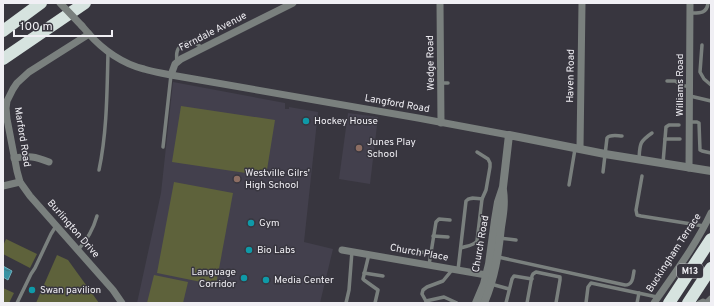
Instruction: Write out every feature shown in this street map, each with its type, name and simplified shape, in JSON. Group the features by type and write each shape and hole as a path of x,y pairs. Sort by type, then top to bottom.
{"highway":[{"path":"3,31 41,3"},
{"path":"3,60 85,3"},
{"name":"M13","path":"669,303 711,239"},
{"name":"M13","path":"688,303 701,287 711,268"}],"street":[{"path":"60,3 89,34"},
{"name":"Ferndale Avenue","path":"172,75 174,66 177,62 293,3"},
{"name":"Wedge Road","path":"440,3 445,83 441,123"},
{"name":"Haven Road","path":"578,148 582,3"},
{"name":"Williams Road","path":"689,168 690,3"},
{"name":"Langford Road","path":"89,34 108,52 127,63 143,69 605,154 711,172"},
{"name":"Marford Road","path":"20,182 14,158 6,108 12,89 29,72 89,34"},
{"name":"Church Road","path":"484,303 504,202 503,187 508,135"},
{"path":"14,158 27,156 49,162"},
{"path":"3,186 20,182"},
{"name":"Burlington Drive","path":"20,182 30,196 113,290 122,303"},
{"name":"Buckingham Terrace","path":"657,301 689,252 711,213"},
{"name":"Church Place","path":"342,250 455,269 489,279"},
{"name":"Church Road","path":"476,303 489,279"},
{"path":"699,303 703,301 707,303 711,299"}],"lane":[{"path":"690,13 704,11 707,9 708,3"},
{"path":"177,62 177,50 182,45 193,42 203,48"},
{"path":"702,45 700,72 704,79 711,85"},
{"path":"99,170 103,144 108,52"},
{"path":"163,147 172,75"},
{"path":"667,81 675,81 684,86 690,86"},
{"path":"690,96 711,101"},
{"path":"690,122 699,123 700,150 711,153"},
{"path":"663,163 667,126 679,125"},
{"path":"639,159 640,145 644,138 652,133"},
{"path":"603,172 607,137 622,136"},
{"path":"665,139 680,139"},
{"path":"569,183 573,162 578,148"},
{"path":"460,248 474,244 476,241 482,199 486,190 490,167 488,159 476,152"},
{"path":"642,176 636,210 637,215 704,226"},
{"path":"457,303 444,297 426,302 422,294 423,290 443,281 455,269 460,248 466,202 471,198 482,199"},
{"path":"78,250 94,228 97,216"},
{"path":"429,265 435,223 438,219 450,220"},
{"path":"17,303 56,226"},
{"path":"433,236 448,238"},
{"path":"496,237 516,240"},
{"path":"346,303 349,290 352,251"},
{"path":"416,251 431,254"},
{"path":"368,254 363,279 378,290 374,303"},
{"path":"494,257 515,260 625,285 628,285 631,282 634,271"},
{"path":"527,303 533,274 536,272 560,277 556,303"},
{"path":"364,273 383,276"},
{"path":"506,303 514,276 532,279"},
{"path":"489,279 509,289"},
{"path":"586,303 589,286 591,283 639,293 657,301"},
{"path":"637,303 639,293"}],"shaded area":[{"name":"Westville Gilrs' High School","path":"173,82 285,103 285,109 289,109 289,107 318,112 304,242 333,249 320,303 137,303 161,193"},
{"name":"Junes Play School","path":"348,113 378,117 370,184 339,179"}],"green space":[{"path":"181,106 275,120 266,176 172,162"},
{"path":"174,182 233,193 216,285 157,273"},
{"path":"6,239 37,254 30,268 3,254 3,246"},
{"path":"57,255 68,260 99,303 36,303"},
{"path":"154,275 188,282 183,303 147,303"},
{"path":"3,288 14,293 9,303 3,303"}],"water":[{"path":"3,266 12,271 8,280 3,277"}],"place":[{"name":"Hockey House","path":"306,121"},
{"name":"Junes Play School","path":"359,148"},
{"name":"Westville Gilrs' High School","path":"237,179"},
{"name":"Gym","path":"251,223"},
{"name":"Bio Labs","path":"249,250"},
{"name":"Language Corridor","path":"244,278"},
{"name":"Media Center","path":"266,280"},
{"name":"Swan pavilion","path":"32,290"}]}
